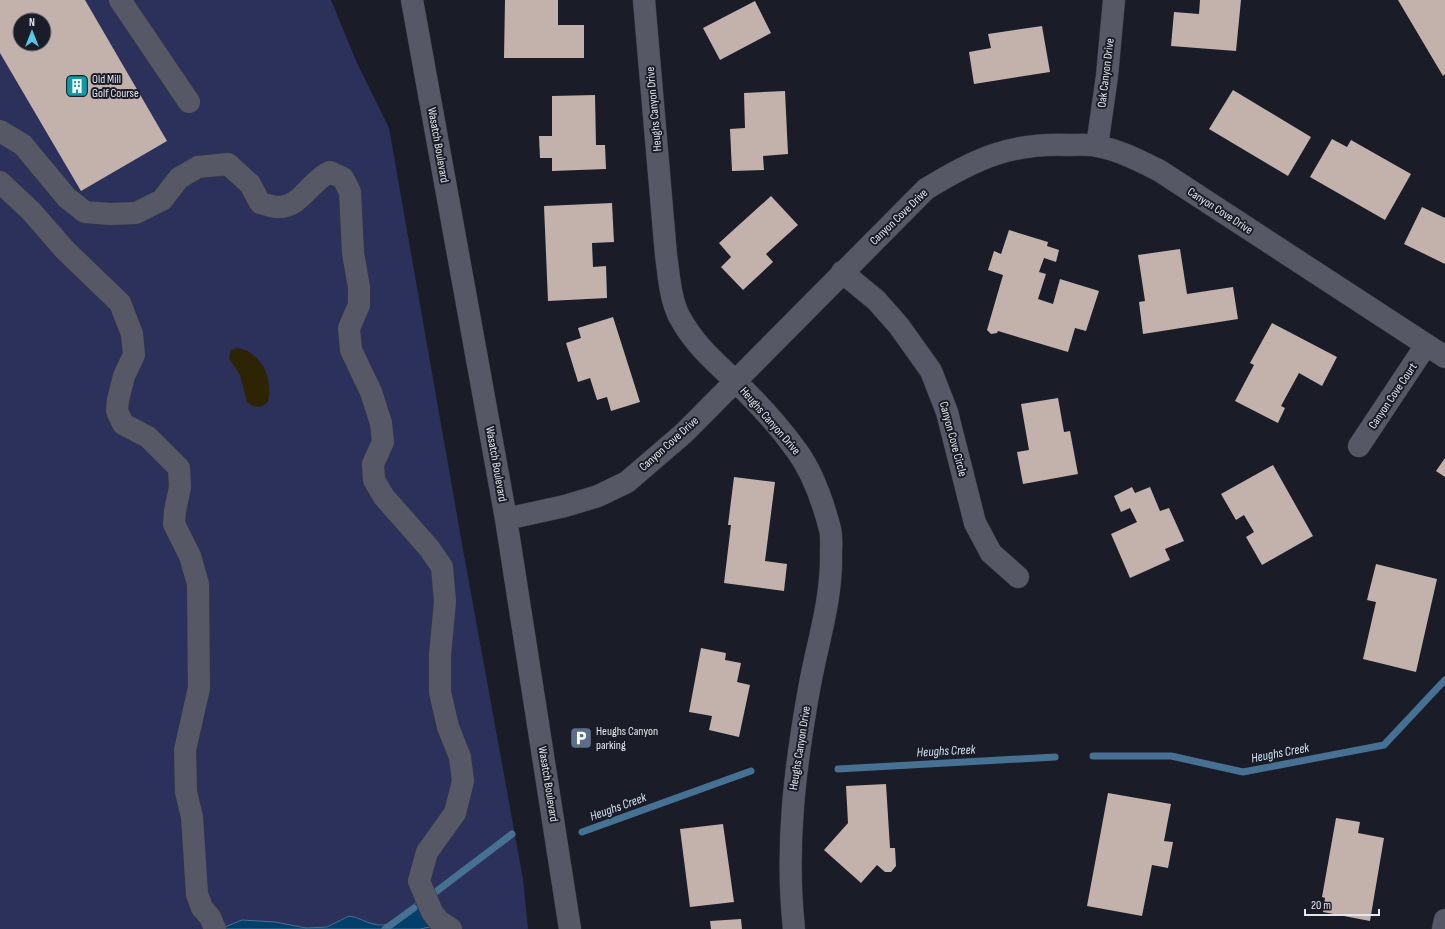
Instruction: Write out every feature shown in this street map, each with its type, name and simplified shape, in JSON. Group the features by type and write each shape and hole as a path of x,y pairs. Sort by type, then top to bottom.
{"street":[{"path":"120,0 190,102"},
{"name":"Wasatch Boulevard","path":"412,0 506,519 570,929"},
{"name":"Heughs Canyon Drive","path":"644,0 666,255 671,291 678,314 702,351 734,381 798,452 819,493 831,531 832,566 829,600 810,682 797,760 791,812 791,904 794,929"},
{"name":"Oak Canyon Drive","path":"1097,146 1107,76 1114,0"},
{"path":"0,131 23,145 67,198 85,212 110,214 136,213 162,200 179,178 198,167 228,164 250,184 260,203 278,207 292,205 321,176 330,172 343,178 350,192 353,253 359,287 359,305 349,328 351,350 371,392 381,423 383,442 373,464 374,480 384,497 429,548 442,567 445,602 440,655 440,692 448,727 460,757 463,781 455,813 427,852 419,881 429,904 439,921 451,929"},
{"name":"Canyon Cove Drive","path":"506,519 598,496 627,482 684,433 926,189 964,166 1007,150 1044,143 1097,146 1125,155 1160,171 1445,357"},
{"path":"0,182 31,211 64,249 120,303 132,334 134,355 124,376 117,411 122,424 148,437 179,468 180,487 175,510 174,524 190,556 198,584 199,688 185,750 186,792 192,818 197,894 202,908 210,917 214,928"},
{"name":"Canyon Cove Circle","path":"842,272 876,300 899,326 931,371 947,412 975,523 991,553 1018,576"},
{"name":"Canyon Cove Court","path":"1359,446 1426,345"},
{"path":"1443,929 1445,920"}],"shaded area":[{"name":"Old Mill Golf Course","path":"0,0 331,0 357,63 389,128 523,879 528,929 0,929"},
{"path":"417,901 435,926 420,929 226,929 225,927 242,920 275,922 306,928 327,927 349,916 380,925 393,923 398,920"}],"sand":[{"path":"237,348 253,354 264,368 269,384 269,393 268,402 261,407 253,406 247,402 240,375 229,358 231,350"}],"building":[{"name":"Old Mill Golf Course","path":"0,0 85,0 167,141 81,191 0,53"},
{"path":"505,0 558,0 558,25 584,25 584,58 504,58"},
{"path":"1200,0 1241,0 1236,51 1171,46 1174,12 1199,14"},
{"path":"1398,0 1445,0 1445,74 1443,76"},
{"path":"755,1 771,33 720,60 703,28"},
{"path":"1042,26 1050,72 974,84 969,52 991,48 988,34"},
{"path":"1233,90 1311,137 1288,176 1209,129"},
{"path":"785,91 788,154 763,156 764,170 732,171 730,129 745,128 744,93"},
{"path":"595,95 596,145 605,145 606,169 552,171 552,158 540,158 539,136 552,136 552,96"},
{"path":"1332,139 1347,147 1351,140 1411,174 1385,220 1310,177"},
{"path":"771,196 798,225 766,254 773,262 743,290 721,267 731,257 719,243"},
{"path":"612,203 614,242 592,243 593,267 606,266 607,298 548,301 544,206"},
{"path":"1422,207 1445,218 1445,264 1404,244"},
{"path":"1009,230 1048,242 1047,246 1059,250 1056,262 1044,258 1039,272 1046,274 1038,299 1053,304 1060,279 1099,291 1086,331 1075,328 1068,352 998,331 997,333 991,334 987,330 1003,275 988,270 994,251 1001,254"},
{"path":"1180,249 1187,294 1233,287 1238,319 1143,334 1139,302 1145,301 1138,255"},
{"path":"613,317 640,402 611,411 607,397 597,400 590,378 578,382 566,343 581,338 578,328"},
{"path":"1272,323 1337,357 1322,386 1299,373 1281,406 1285,408 1278,423 1235,401 1254,365 1250,363"},
{"path":"1058,398 1064,432 1070,431 1078,474 1023,484 1017,452 1029,450 1021,404"},
{"path":"1445,458 1445,477 1436,471"},
{"path":"1273,465 1313,536 1262,565 1246,537 1254,532 1244,515 1236,520 1221,494"},
{"path":"734,477 775,482 765,561 787,564 784,591 724,583 731,525 728,525"},
{"path":"1132,487 1135,493 1150,487 1160,511 1169,508 1184,541 1165,549 1170,560 1130,578 1111,534 1137,522 1130,508 1121,512 1114,496"},
{"path":"1376,564 1437,579 1416,672 1363,659 1376,602 1367,600"},
{"path":"701,648 726,653 725,660 741,663 737,682 750,685 739,737 709,730 712,716 689,712"},
{"path":"886,784 890,848 895,848 896,866 891,872 885,872 877,865 861,883 824,850 848,823 846,786"},
{"path":"1108,793 1171,804 1164,841 1173,842 1168,868 1152,865 1142,916 1087,906"},
{"path":"1336,818 1360,822 1358,833 1384,838 1370,921 1323,912 1325,898 1322,897"},
{"path":"723,824 734,902 690,907 680,829"},
{"path":"741,919 742,929 711,929 710,921"}],"waterway":[{"name":"Heughs Creek","path":"1093,756 1171,756 1243,772 1384,745 1445,680"},
{"name":"Heughs Creek","path":"838,769 1055,757"},
{"name":"Heughs Creek","path":"582,832 751,771"},
{"name":"Heughs Creek","path":"429,897 512,834"},
{"name":"Heughs Creek","path":"385,929 414,908"}],"place":[{"name":"Old Mill Golf Course","path":"77,86"},
{"name":"Heughs Canyon parking","path":"581,738"}]}
